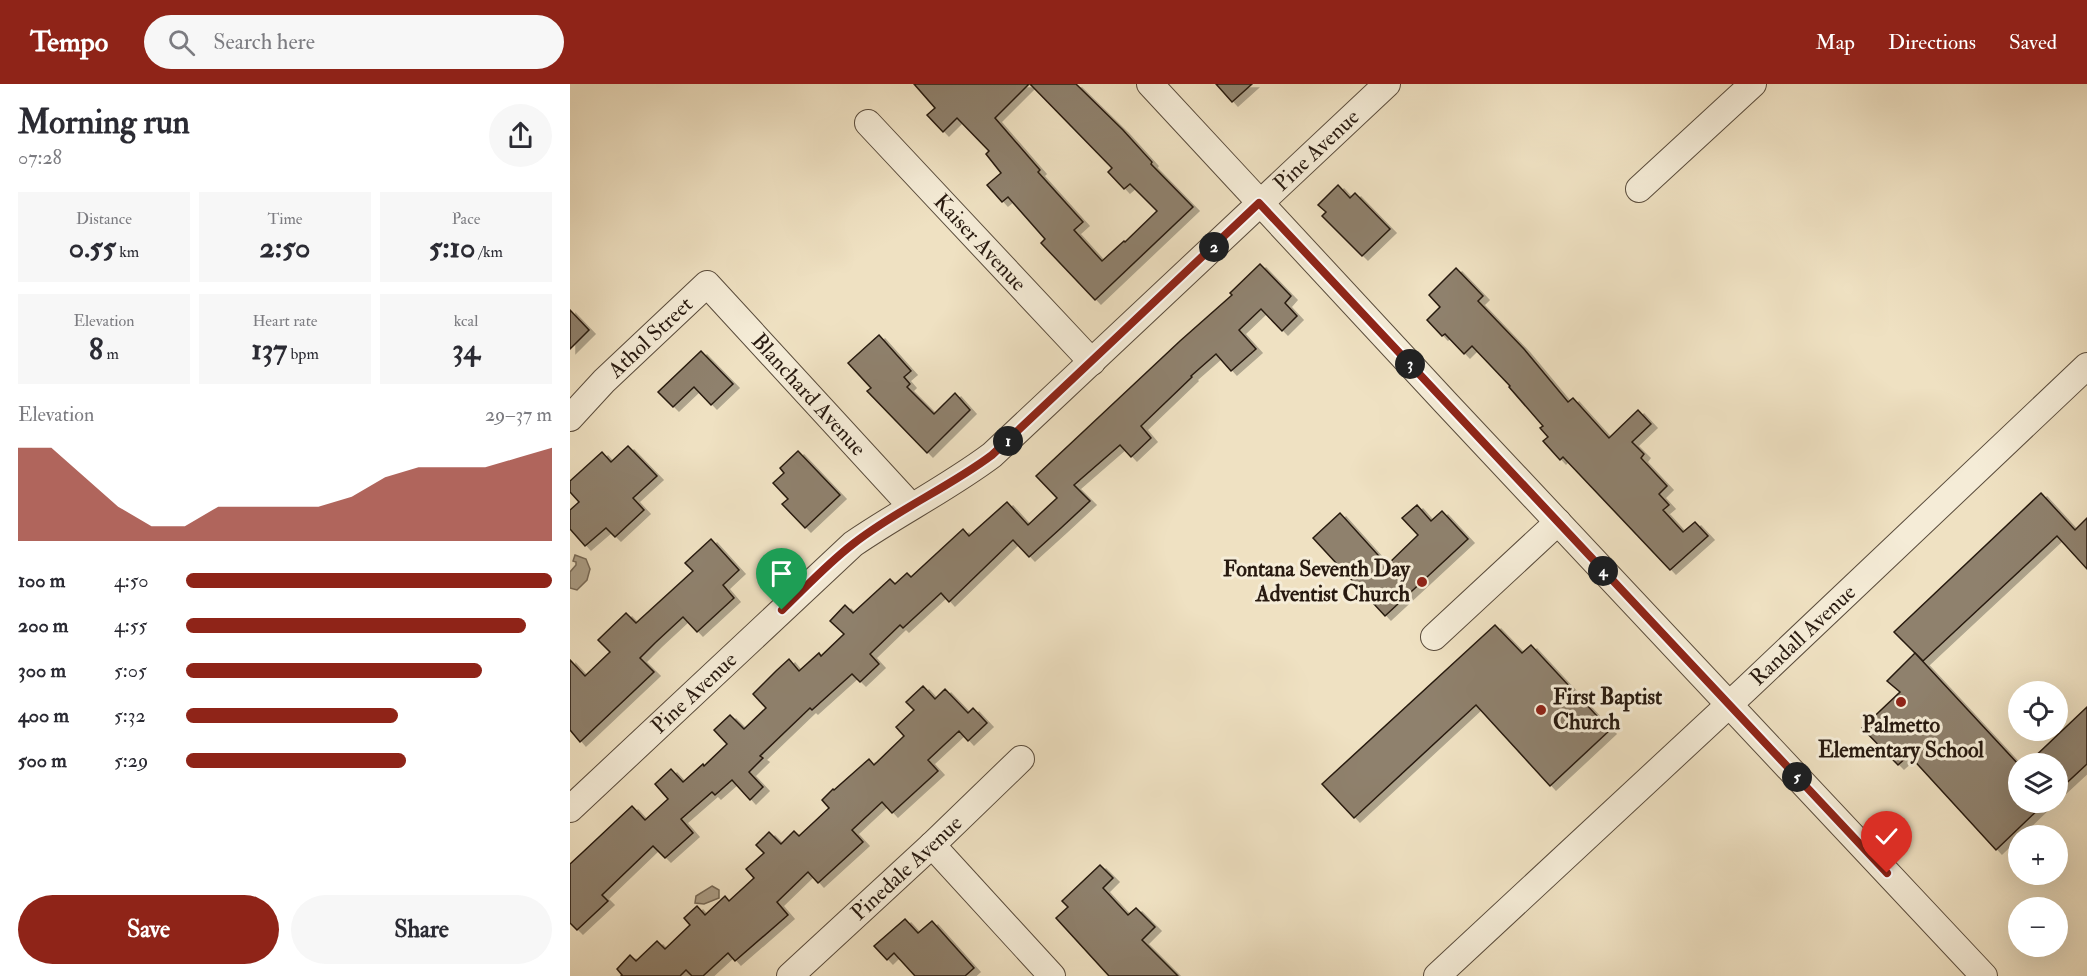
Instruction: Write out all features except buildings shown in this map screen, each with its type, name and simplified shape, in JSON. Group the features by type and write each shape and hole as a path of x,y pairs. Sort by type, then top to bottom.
{"street":[{"path":"1150,84 1984,976"},
{"name":"Pine Avenue","path":"570,809 853,544 966,474 992,455 1387,84"},
{"path":"1639,189 1753,84"},
{"name":"Kaiser Avenue","path":"868,123 1092,362"},
{"name":"Athol Street","path":"570,418 604,381 707,284"},
{"name":"Blanchard Avenue","path":"707,284 911,506"},
{"name":"Randall Avenue","path":"1437,976 1729,705 2087,366"},
{"path":"1434,637 1558,522"},
{"name":"Pinedale Avenue","path":"790,976 1021,759"},
{"path":"932,845 1052,976"}],"shaded area":[{"path":"575,555 586,559 590,569 587,580 577,590 570,588 570,572 576,565 573,561"},
{"path":"712,886 719,890 719,898 704,904 695,903 696,896"}],"place":[{"name":"Fontana Seventh Day Adventist Church","path":"1422,582"},
{"name":"Palmetto Elementary School","path":"1901,702"},
{"name":"First Baptist Church","path":"1541,710"}],"route":[{"path":"782,610 853,544 884,522 966,474 992,455 1259,203 1887,873"}]}
